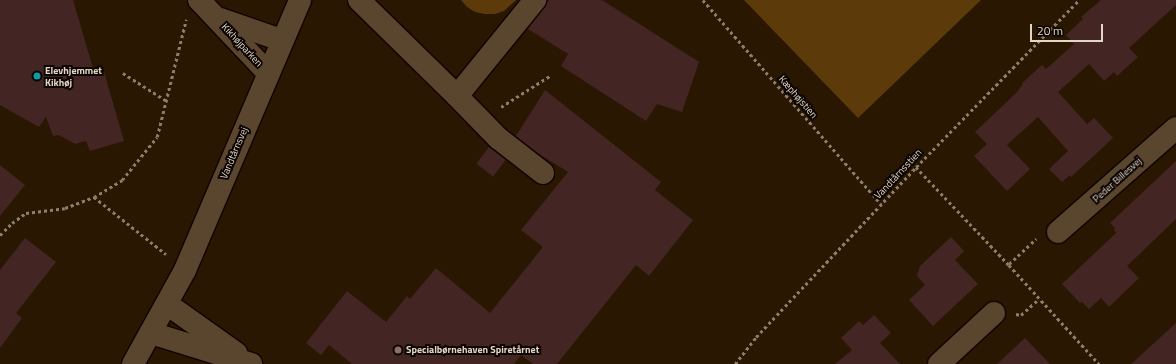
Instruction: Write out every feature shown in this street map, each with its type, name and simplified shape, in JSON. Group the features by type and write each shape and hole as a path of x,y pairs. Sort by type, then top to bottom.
{"street":[{"name":"Vandtårnsvej","path":"133,364 185,270 300,0"},
{"path":"360,0 498,138 543,173"},
{"path":"457,96 535,0"},
{"name":"Kikhøjparken","path":"193,8 217,18 282,40"},
{"name":"Kikhøjparken","path":"217,18 268,73"},
{"name":"Peder Billesvej","path":"1058,232 1176,128"},
{"path":"167,304 251,364"},
{"path":"939,364 994,313"},
{"path":"151,333 251,364"}],"path":[{"name":"Kæphøjstien","path":"703,0 881,204"},
{"name":"Vandtårnsstien","path":"735,364 756,337 916,166 1079,0"},
{"path":"0,235 12,223 26,213 65,208 94,197 122,180 157,137 193,8"},
{"path":"123,73 167,101"},
{"path":"480,120 551,75"},
{"path":"916,166 1100,364"},
{"path":"94,197 185,270"},
{"path":"1009,265 1042,234 1058,232"}],"shaded area":[{"path":"461,0 516,0 504,11 495,14 485,14 475,12 467,7"},
{"path":"744,0 981,0 858,118"}],"building":[{"name":"Elevhjemmet Kikhøj","path":"0,0 73,0 95,75 104,72 124,141 90,151 86,141 75,144 59,135 53,136 46,117 39,127 0,105"},
{"path":"549,0 602,0 699,62 682,112 657,104 646,121 561,66 568,54 528,29"},
{"path":"1101,0 1176,0 1176,5 1129,48 1138,57 1117,76 1114,72 1104,81 1089,64 1058,92 1087,124 1094,118 1113,138 1071,177 1070,175 1062,182 1049,169 1068,151 1038,117 1007,145 1030,169 1007,191 974,156 987,144 975,132 1016,93 1023,84 1022,83 1042,65 1046,69 1074,44 1066,35 1083,19 1081,17"},
{"path":"545,90 661,182 655,190 693,220 649,276 636,265 557,364 533,364 521,355 514,364 352,364 329,345 321,355 306,343 347,291 386,322 407,296 410,299 436,268 490,313 543,247 521,230 568,172 539,154 516,136"},
{"path":"489,147 506,160 493,176 476,164"},
{"path":"1176,161 1176,219 1127,266 1139,278 1109,307 1101,298 1089,309 1082,302 1080,303 1062,284 1116,233 1114,230 1115,228 1110,223"},
{"path":"0,165 25,185 0,216"},
{"path":"951,237 964,251 955,260 978,284 933,326 909,300 925,285 917,276 920,266"},
{"path":"25,238 56,262 16,313 22,318 0,348 0,270"},
{"path":"874,315 891,333 880,343 900,364 835,364 852,350 841,338 859,321 863,325"},
{"path":"1176,323 1176,364 1131,364"},
{"path":"1025,338 1050,364 997,364"}],"place":[{"name":"Elevhjemmet Kikhøj","path":"37,76"},
{"name":"Specialbørnehaven Spiretårnet","path":"398,350"}]}
